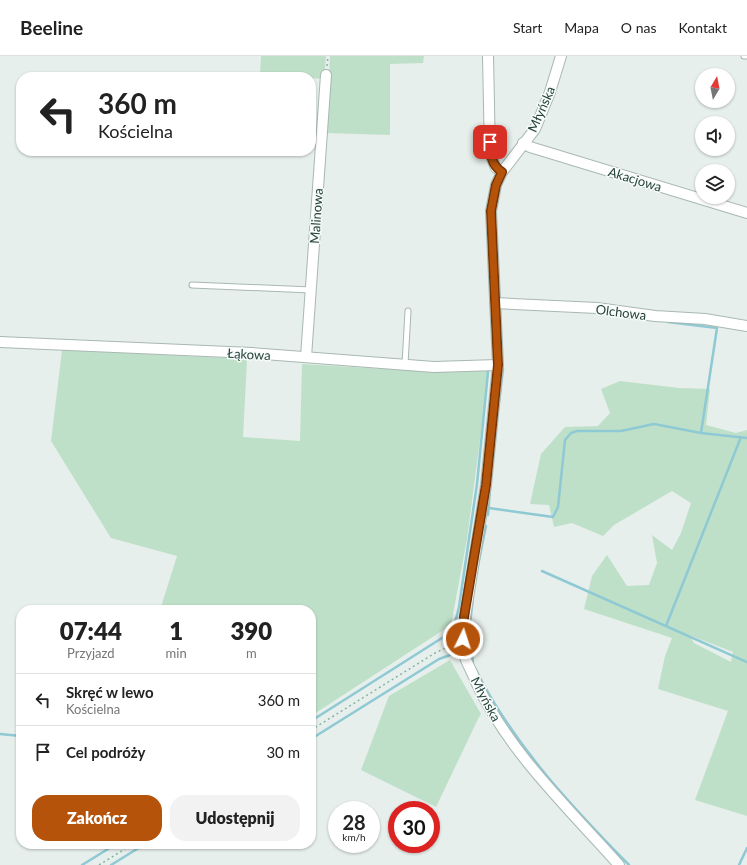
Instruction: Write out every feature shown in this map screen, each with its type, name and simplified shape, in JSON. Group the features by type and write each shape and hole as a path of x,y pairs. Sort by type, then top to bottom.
{"street":[{"path":"488,56 490,154 496,168 502,172"},
{"name":"Młyńska","path":"561,56 550,92 535,128 502,172 496,185 491,211 498,365 486,485 464,617 463,639 466,659 482,696 503,731 540,776 619,865"},
{"name":"Malinowa","path":"306,357 326,75"},
{"name":"Akacjowa","path":"524,143 530,147 747,213"},
{"name":"Olchowa","path":"495,303 597,308 655,316 705,319 747,326"},
{"name":"Łąkowa","path":"0,342 252,353 434,366 498,365"}],"lane":[{"path":"192,285 311,290"},
{"path":"404,364 408,311"}],"path":[{"path":"316,727 436,653 463,639"},
{"path":"99,865 125,849"}],"green space":[{"path":"261,56 326,56 324,79 316,78 316,72 260,72"},
{"path":"330,56 424,56 423,63 390,64 390,135 326,133"},
{"path":"62,350 247,359 243,437 300,441 302,364 434,372 489,371 467,539 451,625 316,713 316,605 162,605 177,556 111,538 51,441"},
{"path":"620,381 679,388 710,389 706,425 736,433 747,430 747,816 695,800 728,711 658,689 665,656 672,638 584,609 592,576 607,555 627,586 649,585 657,563 652,535 672,550 681,533 691,503 672,491 614,525 603,536 572,523 554,527 549,505 530,504 541,454 565,427 598,426 610,413 601,389","holes":["689,635 733,652 731,662 694,643"]},
{"path":"450,660 481,714 439,801 424,801 361,770 389,696"}],"waterway":[{"path":"668,322 717,328 701,433"},
{"path":"498,410 503,369"},
{"path":"316,718 453,631 459,607 477,484 488,372"},
{"path":"489,508 553,517 558,507 565,440 571,433 577,431 621,431 654,424 701,433 747,438"},
{"path":"666,626 741,437"},
{"path":"488,515 490,489"},
{"path":"477,570 486,526"},
{"path":"542,571 747,662"},
{"path":"473,597 470,624 473,664"},
{"path":"316,736 439,659 453,654"},
{"path":"475,668 490,696 525,748 565,797 629,865"},
{"path":"0,734 16,736"},
{"path":"739,865 747,848"},
{"path":"82,865 108,849"},
{"path":"111,865 137,849"}],"route":[{"path":"463,639 464,617 486,485 498,365 491,211 496,185 502,172 496,168 490,154 490,142"}]}
